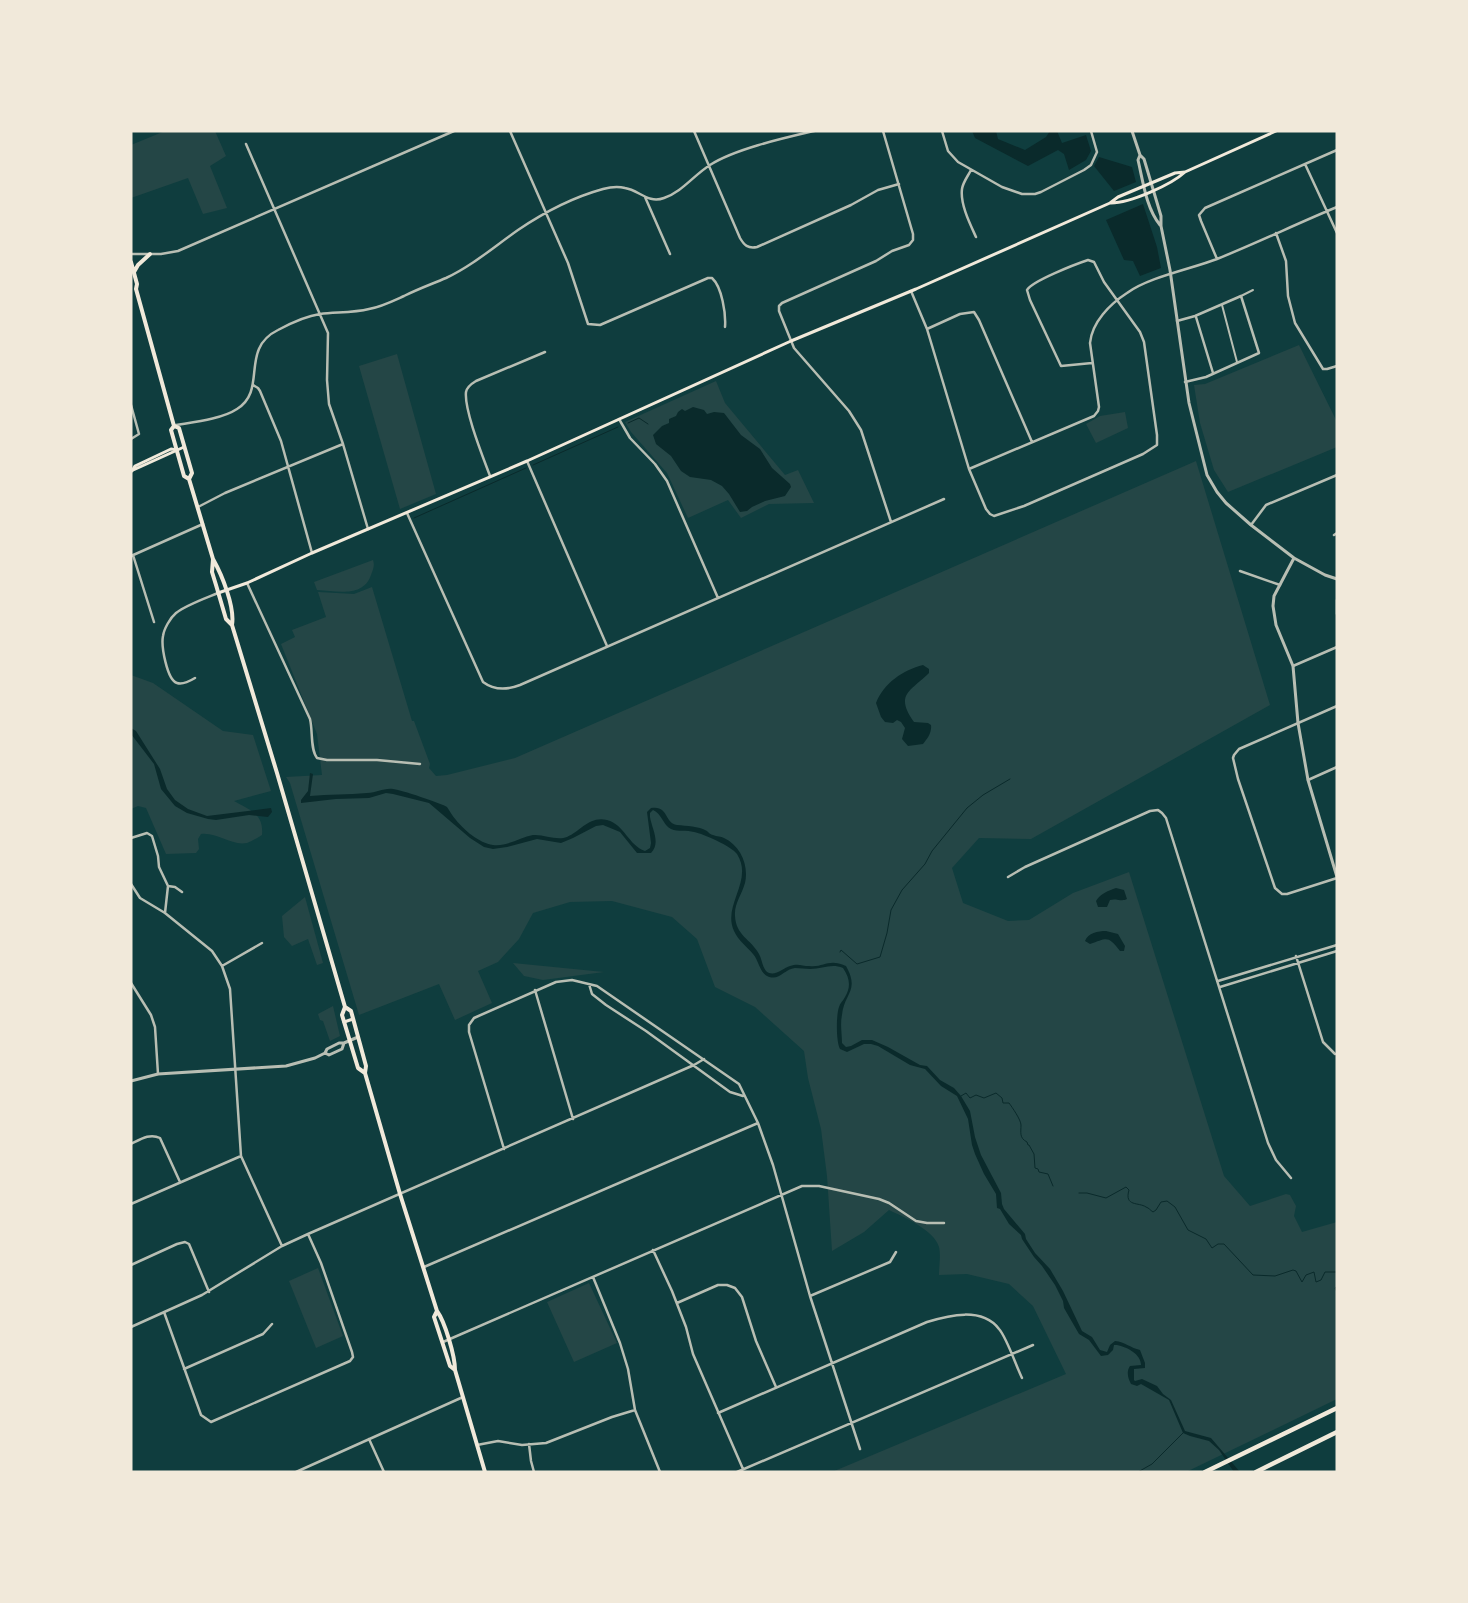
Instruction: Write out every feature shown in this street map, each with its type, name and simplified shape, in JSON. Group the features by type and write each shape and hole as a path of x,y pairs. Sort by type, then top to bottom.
{"highway":[{"path":"1205,1472 1337,1408"},
{"path":"1256,1472 1337,1432"}],"main road":[{"path":"1110,203 1120,203 1153,190 1177,179 1185,172 1276,131"},
{"path":"218,593 247,583 312,552 527,461 791,341 911,291 1110,203 1118,197 1174,173 1185,172"},
{"path":"134,272 138,265 150,254"},
{"path":"131,262 137,284 133,288 174,426 171,430 184,476 189,479 213,559 226,590 233,617 232,625 345,1007 342,1015 344,1022 358,1068 365,1073"},
{"path":"174,426 179,428 192,473 189,479"},
{"path":"131,471 135,466 171,449 177,450 184,447"},
{"path":"213,559 212,572 218,593 226,619 232,625"},
{"path":"345,1007 351,1011 366,1066 365,1073 400,1194 448,1340 485,1472"},
{"path":"344,1022 353,1019"},
{"path":"437,1311 434,1317 450,1366 455,1370"}],"street":[{"path":"131,254 178,251 454,131"},
{"path":"510,131 568,264 588,324 600,324 708,278 712,278 717,283 726,316 725,327"},
{"path":"694,131 740,238 750,248 757,247 831,215 878,190 899,184"},
{"path":"174,426 224,415 236,410 248,398 253,385 257,352 264,339 286,326 320,314 370,309 448,278 545,213 593,192 610,187 627,188 654,200 667,198 709,166 750,148 814,131"},
{"path":"883,131 913,234 912,242 876,261 779,306 780,316 794,348 849,411 861,430 891,522"},
{"path":"942,131 946,146 958,162 1013,192 1022,194 1035,194 1091,164 1097,152 1092,131"},
{"path":"1132,131 1140,155 1144,159 1161,216 1186,382 1199,449 1207,475 1226,503 1251,525 1294,558 1325,575 1337,579"},
{"path":"246,144 328,333 329,404 368,529"},
{"path":"1217,259 1201,221 1200,215 1204,208 1337,150"},
{"path":"1140,155 1138,160 1146,193 1154,218 1161,226"},
{"path":"1305,164 1337,233"},
{"path":"971,170 962,192 965,207 976,237"},
{"path":"645,197 670,254"},
{"path":"969,469 1094,416 1099,407 1092,363 1091,333 1098,319 1117,301 1135,288 1217,259 1337,207"},
{"path":"1276,233 1286,261 1288,296 1295,323 1323,369 1327,370 1337,366"},
{"path":"911,291 927,329 969,469 990,514 994,516 999,516 1143,454 1157,445 1144,342 1140,332 1104,282 1094,262 1091,260 1028,287 1027,294 1061,366 1092,363"},
{"path":"1177,321 1195,316 1254,290"},
{"path":"1186,382 1206,377 1259,354 1241,296"},
{"path":"1222,305 1237,362"},
{"path":"927,329 960,314 974,312 1032,442"},
{"path":"1195,316 1213,373"},
{"path":"490,476 467,407 466,391 476,381 545,352"},
{"path":"253,385 258,388 281,441 312,552"},
{"path":"131,405 139,434 131,439"},
{"path":"619,418 630,438 655,464 667,481 718,598"},
{"path":"198,507 225,493 343,444"},
{"path":"527,461 607,646"},
{"path":"1251,525 1266,505 1337,475"},
{"path":"407,513 483,682 497,689 506,689 944,499"},
{"path":"154,622 132,555 203,524"},
{"path":"1294,558 1274,596 1273,606 1276,625 1292,666 1298,722 1308,780 1337,878 1282,894 1275,888 1269,872 1233,762 1234,754 1240,749 1298,722 1337,706"},
{"path":"1240,571 1280,585"},
{"path":"247,583 310,718 315,756 321,759 377,760 420,764"},
{"path":"195,678 182,683 177,683 172,679 164,656 163,635 177,613 218,593"},
{"path":"1337,600 1337,614"},
{"path":"1292,666 1337,647"},
{"path":"1308,780 1337,767"},
{"path":"1008,877 1025,867 1150,811 1158,810 1162,813 1166,818 1268,1143 1276,1160 1291,1178"},
{"path":"131,838 147,833 152,836 159,867 168,886 165,913"},
{"path":"131,884 140,898 165,913 212,951 222,966 230,988 241,1156 282,1246"},
{"path":"168,886 175,887 182,892"},
{"path":"222,966 262,943"},
{"path":"1218,981 1337,945"},
{"path":"1220,987 1337,951"},
{"path":"1296,956 1323,1042 1335,1054"},
{"path":"504,1149 468,1027 471,1021 480,1014 560,980 572,980 597,986 739,1084 758,1123 773,1166 810,1296 860,1449"},
{"path":"131,983 151,1015 155,1027 158,1074"},
{"path":"589,984 592,994 606,1005 730,1092 744,1097"},
{"path":"535,990 573,1119"},
{"path":"131,1082 158,1074 286,1066 305,1062 325,1053 327,1049 339,1042 344,1043 358,1037"},
{"path":"325,1053 329,1055 342,1049 344,1043"},
{"path":"131,1327 209,1292 282,1246 573,1119 704,1059"},
{"path":"424,1267 758,1123"},
{"path":"131,1144 146,1137 155,1136 160,1138 180,1182"},
{"path":"131,1204 241,1156"},
{"path":"442,1342 802,1186 819,1186 879,1199 916,1221 944,1223"},
{"path":"164,1312 201,1415 207,1421 211,1422 350,1361 353,1357 352,1352 321,1264 308,1234"},
{"path":"131,1265 185,1242 189,1244 209,1292"},
{"path":"653,1250 677,1303 694,1354 743,1469"},
{"path":"810,1296 890,1262 896,1252"},
{"path":"593,1277 623,1351 636,1410 660,1472"},
{"path":"677,1303 718,1286 727,1284 735,1288 742,1297 756,1341 776,1387"},
{"path":"718,1413 927,1322 957,1315 976,1315 993,1322 1000,1330 1022,1378"},
{"path":"184,1368 263,1334 272,1324"},
{"path":"737,1472 1033,1345"},
{"path":"296,1472 463,1397"},
{"path":"477,1445 498,1441 529,1444 550,1442 612,1417 636,1410"},
{"path":"369,1439 384,1472"},
{"path":"529,1444 534,1472"}],"shaded area":[{"path":"165,131 215,131 226,156 210,166 227,208 203,214 188,178 131,198 131,145"},
{"path":"972,131 996,131 998,139 1025,150 1046,137 1050,131 1057,131 1062,143 1086,135 1091,151 1086,160 1069,170 1064,154 1058,150 1028,166 975,138"},
{"path":"1099,157 1132,167 1136,182 1114,191 1094,166"},
{"path":"1143,204 1157,247 1161,268 1140,276 1133,261 1124,260 1106,220"},
{"path":"1299,345 1337,422 1337,447 1228,492 1214,470 1200,423 1194,385 1205,384"},
{"path":"397,354 436,494 400,509 359,366"},
{"path":"716,381 725,403 785,475 798,470 814,503 769,504 741,518 728,500 688,518 667,473 631,432 625,422"},
{"path":"693,407 704,410 707,414 714,412 724,413 741,435 760,449 772,468 790,484 791,487 785,496 765,501 747,511 740,512 722,486 711,480 690,477 681,471 671,456 656,444 653,435 662,426 669,423 669,419 676,416 682,409 685,411"},
{"path":"1125,412 1128,428 1096,443 1086,424 1100,416"},
{"path":"1196,461 1270,705 1031,839 979,838 952,868 963,903 1008,921 1029,920 1073,893 1129,872 1224,1176 1250,1206 1286,1194 1290,1195 1296,1206 1294,1216 1302,1232 1337,1222 1337,1399 1186,1472 832,1472 1066,1374 1033,1306 1009,1284 967,1274 939,1275 940,1250 936,1241 918,1225 889,1210 864,1232 832,1251 827,1176 821,1129 808,1078 804,1051 755,1007 715,987 697,939 672,917 612,901 570,902 533,913 519,939 498,962 478,971 492,1003 455,1020 439,984 359,1015 290,783 286,777 322,775 317,734 281,644 295,637 292,630 326,617 318,592 354,594 372,587 412,721 414,721 430,764 429,768 436,776 447,775 515,758"},
{"path":"373,560 374,566 371,575 362,587 348,592 317,590 314,582"},
{"path":"923,665 929,669 929,673 907,694 905,705 914,722 928,723 931,725 931,731 923,744 908,746 902,739 905,728 901,722 897,720 893,723 885,722 876,703 884,689 895,678 908,670"},
{"path":"131,675 153,683 223,731 253,735 271,791 234,801 258,817 261,822 262,835 247,843 235,843 213,835 201,834 198,839 199,849 196,853 166,854 146,808 138,806 131,809"},
{"path":"131,728 136,731 160,769 167,789 175,800 188,809 207,816 271,808 272,812 268,817 249,815 216,820 187,813 175,806 161,789 154,764 131,734"},
{"path":"310,773 313,774 310,796 371,793 389,789 403,791 447,807 459,824 468,832 482,842 493,845 503,845 533,835 563,838 590,822 601,819 618,826 634,844 645,851 650,848 651,843 647,812 651,808 661,809 673,824 700,828 711,835 723,837 730,842 739,851 746,870 745,883 736,907 736,923 741,933 756,949 766,971 775,973 795,965 814,966 835,963 846,966 852,981 841,1018 842,1043 846,1047 862,1040 872,1040 920,1065 927,1066 940,1080 954,1088 970,1111 981,1155 1001,1193 1004,1209 1025,1234 1035,1253 1050,1269 1082,1331 1092,1337 1100,1350 1107,1352 1110,1345 1115,1341 1140,1350 1145,1368 1134,1369 1134,1380 1142,1379 1157,1386 1171,1400 1185,1431 1211,1438 1240,1472 1234,1472 1219,1450 1209,1441 1183,1433 1169,1400 1141,1384 1137,1386 1131,1384 1128,1375 1130,1366 1141,1365 1136,1354 1125,1347 1114,1345 1113,1350 1108,1355 1101,1356 1089,1340 1079,1334 1064,1308 1063,1301 1055,1285 1034,1257 1021,1235 1009,1224 1000,1209 997,1208 996,1194 975,1154 968,1119 957,1096 941,1086 925,1069 910,1065 878,1046 864,1044 847,1052 840,1049 837,1035 838,1011 849,986 847,975 843,968 831,966 815,969 795,968 775,977 767,976 762,971 755,957 734,931 731,921 742,874 737,854 729,847 698,833 671,829 653,810 650,813 650,817 656,840 651,853 637,853 620,832 603,825 596,826 561,843 537,839 493,849 484,847 470,838 429,803 393,794 386,793 369,798 301,803 301,800 308,791"},
{"path":"1116,888 1124,890 1127,899 1110,900 1107,907 1098,907 1096,901 1098,898"},
{"path":"305,897 323,963 317,965 308,939 292,946 284,937 282,916"},
{"path":"1106,931 1118,934 1125,946 1124,951 1120,951 1113,942 1107,939 1090,944 1085,941 1088,936 1094,933"},
{"path":"513,963 604,972 543,980 524,976"},
{"path":"333,1006 340,1036 330,1041 323,1021 320,1020 318,1014"},
{"path":"318,1268 343,1336 316,1348 289,1281"},
{"path":"589,1283 617,1343 574,1362 547,1302"}],"waterway":[{"path":"628,423 639,418 648,424"},
{"path":"533,465 618,427"},
{"path":"414,518 526,468"},
{"path":"840,952 841,950 857,964 880,957 891,910 902,890 925,864 932,851 967,808 983,795 1010,779"},
{"path":"961,1096 966,1093 970,1098 976,1095 984,1098 996,1093 1002,1098 1003,1103 1009,1103 1021,1123 1022,1137 1034,1154 1035,1168 1039,1172 1048,1174 1053,1186"},
{"path":"1079,1193 1106,1198 1126,1187 1129,1190 1130,1202 1148,1208 1153,1212 1161,1202 1167,1201 1175,1207 1188,1230 1206,1239 1212,1248 1218,1244 1224,1244 1253,1275 1275,1276 1293,1270 1296,1271 1302,1282 1306,1275 1314,1272 1316,1282 1321,1280 1325,1272 1337,1272"},
{"path":"1337,1286 1335,1288 1337,1292"},
{"path":"1138,1472 1152,1464 1184,1432"}]}
